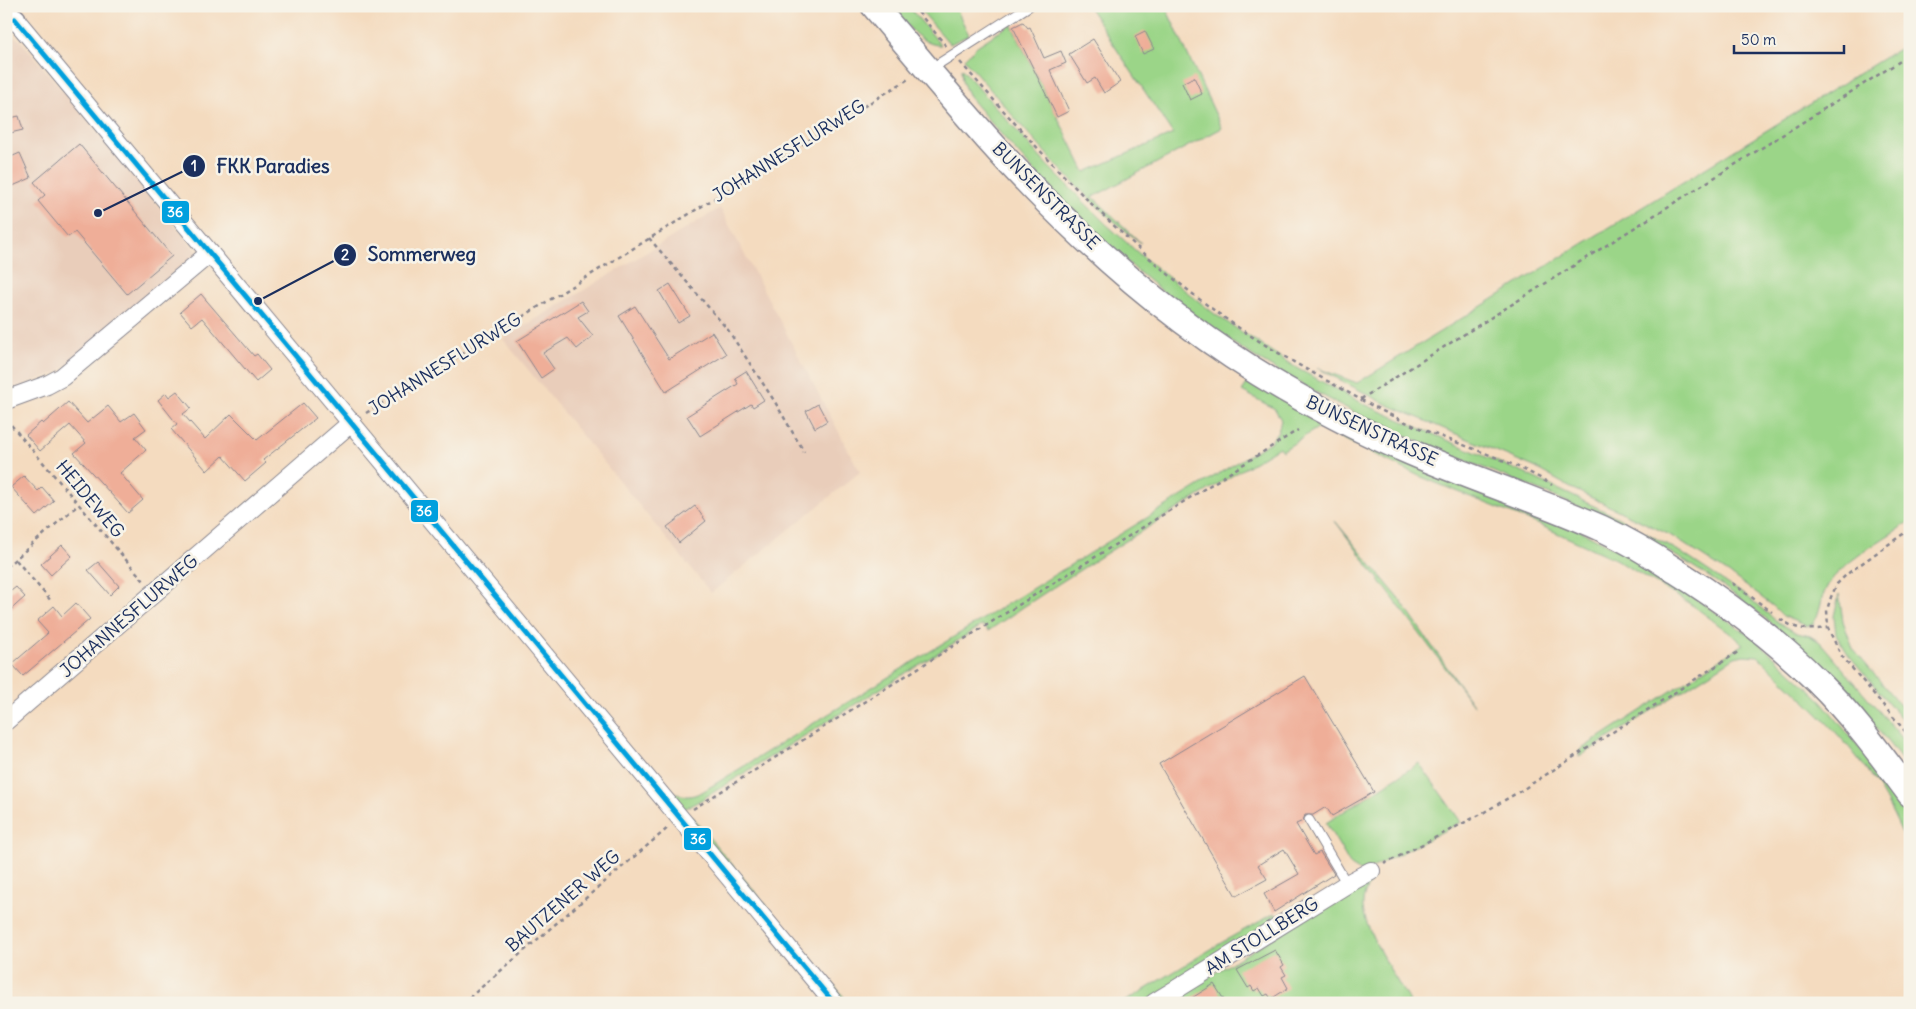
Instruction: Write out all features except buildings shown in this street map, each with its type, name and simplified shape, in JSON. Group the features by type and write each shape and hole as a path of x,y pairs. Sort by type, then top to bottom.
{"main road":[{"name":"BUNSENSTRASSE","path":"874,6 1012,165 1078,233 1195,329 1278,385 1337,417 1409,452 1603,529 1653,556 1695,582 1744,616 1818,682 1883,757 1910,794"}],"street":[{"path":"11,20 352,422 834,1003"},
{"path":"6,400 48,385 62,377 210,253"},
{"name":"JOHANNESFLURWEG","path":"6,721 352,422"},
{"name":"AM STOLLBERG","path":"1154,1003 1371,871"}],"lane":[{"path":"928,70 1029,6"},
{"path":"1309,820 1347,884"}],"path":[{"path":"913,6 1040,152 1088,201 1134,244 1211,308 1274,350 1361,399 1416,426 1528,470 1559,489"},
{"path":"1361,399 1910,56"},
{"name":"JOHANNESFLURWEG","path":"352,422 901,82"},
{"path":"649,238 728,330 775,402 804,452"},
{"name":"HEIDEWEG","path":"6,419 154,594"},
{"name":"BAUTZENER WEG","path":"463,1003 679,818 1298,430"},
{"path":"6,568 78,505"},
{"path":"1910,529 1846,574 1837,584 1827,610 1828,628 1841,655 1910,736"},
{"path":"16,560 52,602"},
{"path":"1726,579 1756,599 1773,614"},
{"path":"1779,619 1792,627 1807,630 1828,628"},
{"path":"1371,871 1481,814 1522,790 1738,652"}],"shaded area":[{"path":"7,33 20,40 197,252 59,372 6,391"},
{"path":"720,208 860,472 711,593 503,339"}],"green space":[{"path":"890,6 908,6 941,45 933,44 919,37"},
{"path":"917,6 955,6 969,35 950,44"},
{"path":"1088,6 1165,6 1222,128 1093,197 1141,243 1116,223 1070,179 964,59 977,46 1011,24 1085,172 1173,134"},
{"path":"1910,42 1910,522 1865,551 1834,577 1825,590 1818,615 1813,624 1806,626 1783,616 1773,606 1730,574 1670,535 1571,488 1534,467 1388,405 1317,368 1357,383"},
{"path":"961,68 1047,165 1107,225 1144,258 1216,315 1298,369 1366,405 1528,475 1615,516 1677,550 1749,598 1779,623 1797,633 1810,636 1820,642 1910,747 1910,771 1854,702 1791,640 1722,585 1685,561 1634,533 1575,505 1408,437 1346,408 1253,356 1220,335 1127,262 1070,209 969,97 962,81"},
{"path":"1251,378 1579,530 1640,561 1755,639 1817,696 1893,788 1910,821 1910,850 1885,798 1863,764 1820,716 1758,656 1744,655 1735,657 1579,757 1580,750 1744,644 1695,607 1615,559 1535,523 1419,476 1319,427 1282,451 1279,447 1169,514 1059,583 988,631 983,625 701,800 680,809 669,796 673,792 688,796 702,792 1270,442 1278,432 1281,420 1275,409 1242,391"},
{"path":"1335,521 1397,596 1474,706"},
{"path":"1839,594 1843,621 1853,649 1910,717 1910,729 1848,654 1836,634 1834,616"},
{"path":"1419,763 1461,822 1370,869 1359,871 1351,866 1326,823"},
{"path":"691,816 849,1003 842,1003 687,819"},
{"path":"1374,877 1364,895 1364,912 1367,924 1410,1003 1165,1003"},
{"path":"1275,913 1278,919 1144,1003 1123,1003 1226,940"}],"transit line":[{"name":"36","path":"15,19 834,1003"}],"place":[{"name":"FKK Paradies","path":"98,213"},
{"name":"Sommerweg","path":"258,301"}]}
